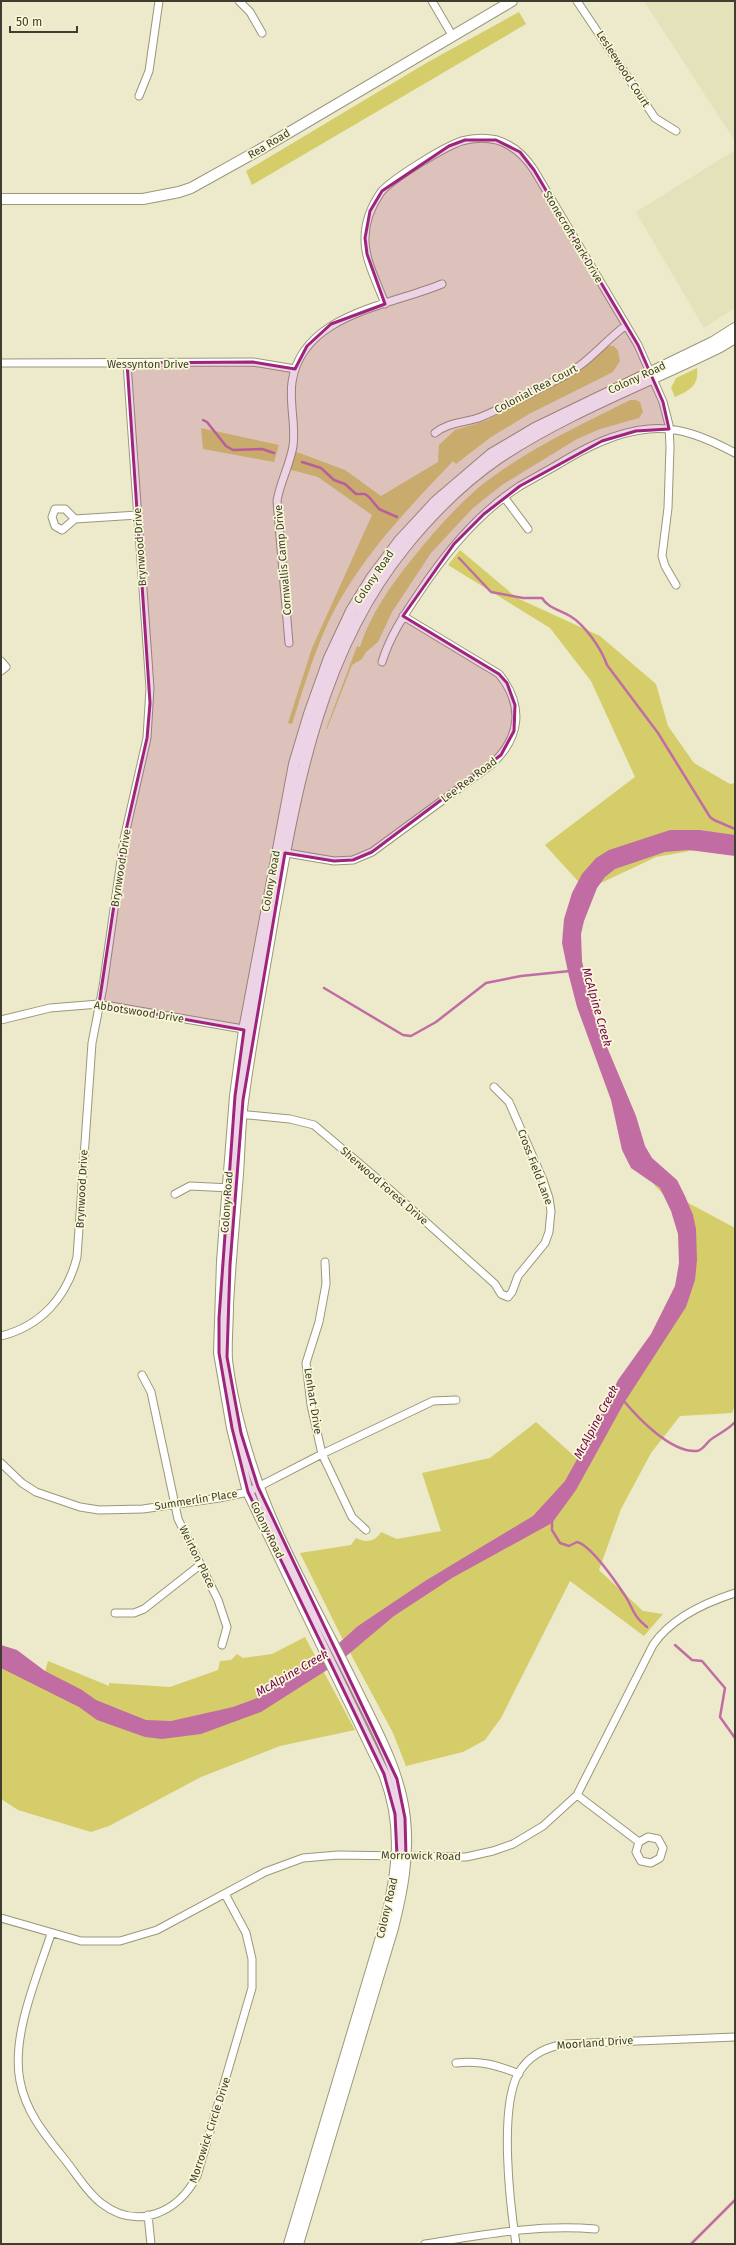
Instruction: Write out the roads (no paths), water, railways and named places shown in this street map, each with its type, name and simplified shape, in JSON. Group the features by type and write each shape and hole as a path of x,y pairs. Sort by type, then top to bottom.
{"main road":[{"name":"Rea Road","path":"1,200 115,201 143,199 179,192 237,163 512,1"},
{"name":"Colony Road","path":"281,852 302,769 317,718 348,638 380,581 407,545 459,491 498,459 543,432 651,376 713,342 735,328"},
{"name":"Colony Road","path":"396,1793 248,1492 232,1428 219,1353 238,1114 249,1030 281,852 294,764 320,682 339,633 372,576 399,541 451,486 490,454 535,428 735,338"},
{"path":"320,682 330,686"},
{"name":"Colony Road","path":"232,1188 227,1357 234,1404 258,1487 292,1562 383,1746 396,1793 395,1814 402,1856 403,1885 393,1928 298,2244"},
{"name":"Colony Road","path":"289,2244 385,1924 402,1856"}],"street":[{"path":"139,96 149,71 159,1"},
{"path":"239,1 250,12 262,33"},
{"path":"432,1 452,35"},
{"name":"Lesleewood Court","path":"577,1 656,118 676,131"},
{"name":"Stonecroft Park Drive","path":"385,304 367,254 365,238 370,211 375,201 393,181 449,146 465,140 496,140 520,152 527,160 638,346 663,402 669,429 668,508 662,556 667,571 676,585"},
{"name":"Cornwallis Camp Drive","path":"289,643 277,501 293,444 291,396 295,369 307,346 331,324 442,284"},
{"name":"Colonial Rea Court","path":"435,433 450,425 485,415 565,375 589,359 606,340 625,326"},
{"name":"Wessynton Drive","path":"1,363 127,364 253,362 295,369"},
{"name":"Brynwood Drive","path":"1,1336 24,1328 49,1310 59,1299 74,1272 78,1250 88,1079 124,839 149,720 150,688 127,364"},
{"path":"382,662 394,631 403,616 454,544 469,528 504,497 584,449 602,441 636,431 669,429 704,438 735,453"},
{"path":"504,497 528,529"},
{"path":"75,519 138,515"},
{"name":"Lee Rea Road","path":"281,852 334,861 353,860 372,852 492,764 501,755 511,738 516,718 515,705 507,683 499,674 403,616"},
{"path":"1,661 6,667 1,671"},
{"name":"Abbotswood Drive","path":"1,1020 50,1008 99,1004 249,1030"},
{"name":"Cross Field Lane","path":"494,1087 508,1102 550,1198 551,1211 549,1232 545,1243 518,1276 512,1292"},
{"name":"Sherwood Forest Drive","path":"238,1114 305,1121 314,1125 387,1187 478,1268 495,1284 501,1294 508,1296 512,1292"},
{"path":"175,1194 190,1186 232,1188"},
{"name":"Lenhart Drive","path":"325,1262 326,1284 319,1322 306,1363 311,1405 322,1454 352,1517 366,1530"},
{"name":"Weirton Place","path":"142,1376 152,1392 169,1482 176,1503 178,1520 218,1600 227,1626 222,1645"},
{"name":"Summerlin Place","path":"1,1463 22,1483 36,1492 80,1508 116,1510 144,1508 219,1498 248,1492 322,1454 433,1401 456,1400"},
{"path":"115,1613 134,1613 144,1609 200,1565"},
{"name":"Morrowick Road","path":"1,1918 51,1934 81,1941 100,1942 130,1939 157,1930 278,1866 303,1858 338,1855 447,1858 493,1851 513,1844 543,1826 577,1795 658,1638 673,1623 687,1614 735,1593"},
{"path":"577,1795 639,1842"},
{"name":"Morrowick Circle Drive","path":"51,1934 20,2035 18,2070 24,2099 40,2129 96,2198 117,2212 130,2216 148,2215 165,2210 176,2204 190,2190 197,2176 249,2005 253,1971 251,1950 243,1925 225,1894"},
{"name":"Moorland Drive","path":"516,2244 509,2181 508,2146 511,2096 519,2074 537,2054 548,2048 565,2044 735,2037"},
{"path":"456,2063 473,2061 486,2062 519,2074"},
{"path":"148,2215 151,2244"},
{"path":"425,2244 514,2230 566,2227 594,2229"}],"water":[{"name":"McAlpine Creek","path":"670,830 700,830 735,835 735,856 689,850 665,852 615,869 605,877 597,888 584,921 581,934 582,961 594,1016 636,1116 645,1146 652,1158 677,1180 693,1215 696,1229 697,1260 695,1280 686,1307 624,1403 576,1490 552,1523 452,1578 394,1616 338,1663 261,1712 201,1734 162,1739 145,1737 97,1720 79,1707 1,1668 1,1645 17,1650 45,1671 82,1690 96,1700 146,1720 171,1721 233,1707 257,1698 273,1684 330,1651 358,1626 425,1581 533,1516 565,1481 597,1423 618,1380 651,1334 675,1286 679,1263 678,1234 671,1211 660,1188 631,1168 622,1150 611,1100 577,1007 568,972 562,943 564,919 572,893 582,874 596,858 609,850"}],"waterway":[{"path":"203,420 207,422 226,446 233,450 262,449 274,453"},
{"path":"302,462 321,468 334,480 345,484 356,494 365,494 379,509 397,517"},
{"path":"459,558 491,592 523,598 542,598 551,607 576,620 597,644 607,665 658,733 710,817 735,829"},
{"path":"324,988 403,1035 411,1036 436,1022 486,983 521,976 570,971"},
{"path":"623,1400 637,1416 656,1433 666,1440 687,1450 699,1450 711,1439 735,1422"},
{"path":"552,1521 552,1530 560,1543 569,1546 577,1542 583,1545 597,1558 622,1591 637,1617 647,1627"},
{"path":"675,1645 692,1660 702,1661 725,1688 720,1717 735,1738"},
{"path":"691,2244 735,2200"}]}
